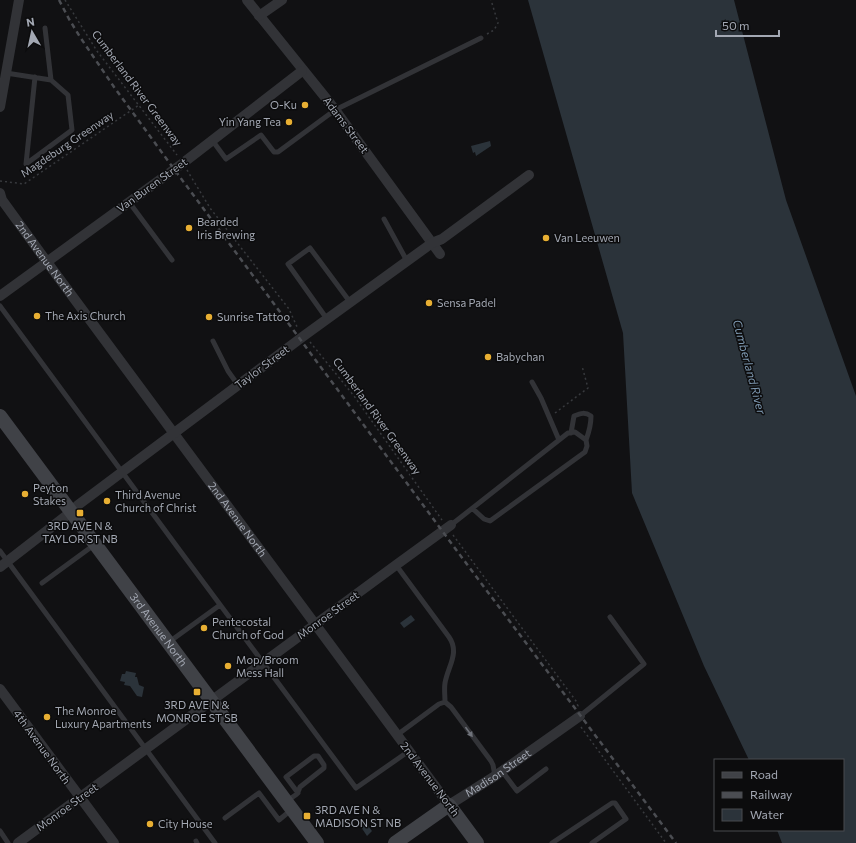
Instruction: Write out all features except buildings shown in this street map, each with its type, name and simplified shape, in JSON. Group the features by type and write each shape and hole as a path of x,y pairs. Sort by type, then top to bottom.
{"street":[{"name":"Adams Street","path":"247,0 302,71 335,110 440,254"},
{"path":"259,16 282,0"},
{"path":"0,107 18,1"},
{"name":"Van Buren Street","path":"0,296 183,163 302,71"},
{"name":"Taylor Street","path":"4,564 71,512 78,504 174,434 304,335 432,243 442,239 529,175"},
{"name":"2nd Avenue North","path":"1,198 477,843"},
{"name":"3rd Avenue North","path":"0,416 211,700 292,801 317,843"},
{"name":"Monroe Street","path":"18,843 211,700 450,527"},
{"name":"4th Avenue North","path":"0,689 79,798 114,843"},
{"name":"Madison Street","path":"395,843 449,805 499,773 578,717"}],"lane":[{"path":"45,28 51,80"},
{"path":"212,140 226,158 261,135 274,152 278,152 335,110 481,38"},
{"path":"6,73 35,77 51,80 68,95 72,130 26,164 35,77"},
{"path":"129,202 172,260"},
{"path":"384,219 407,262"},
{"path":"327,319 288,264 310,248 350,302"},
{"path":"0,306 356,788 409,751"},
{"path":"213,341 228,371 238,385"},
{"path":"532,382 541,398 559,440"},
{"path":"473,509 484,519 490,521 585,452 591,416 586,413 580,413 574,416 571,433 575,432 586,440"},
{"name":"Monroe Street","path":"450,527 568,433 571,433"},
{"path":"42,583 95,545"},
{"path":"0,551 4,564 126,721 145,750 215,843"},
{"path":"396,565 452,641 454,652 445,683 445,702"},
{"path":"168,642 220,605"},
{"path":"578,717 644,664 610,617"},
{"path":"397,735 438,704 445,702"},
{"path":"445,702 451,707 499,773 517,791 546,769"},
{"path":"225,818 259,793 278,820 292,801 300,787 324,768 324,765 318,756 314,756 286,777 292,801"},
{"path":"552,843 612,803 615,803 626,819 592,843"},
{"path":"0,831 8,843"}],"path":[{"name":"Cumberland River Greenway","path":"64,0 97,51 183,163 210,208 289,308 297,328 354,396 576,701 578,706 572,714 578,717"},
{"path":"481,38 494,30 498,23 490,0"},
{"name":"Magdeburg Greenway","path":"0,181 24,184 139,105"},
{"path":"555,413 588,388 582,366"},
{"path":"578,717 666,843"}],"water":[{"name":"Cumberland River","path":"528,0 734,0 786,200 856,396 856,843 782,843 777,831 844,831 844,759 749,759 704,666 632,493 623,333"},
{"path":"490,141 491,146 476,156 475,152 473,153 471,146"},
{"path":"411,615 415,620 404,628 400,623"},
{"path":"126,671 136,673 135,677 137,677 139,685 144,687 142,697 137,696 130,686 124,685 125,682 120,681 122,674 125,674"},
{"path":"362,818 372,831 367,836 357,821"}],"railway":[{"path":"59,0 80,37 114,87 174,169 676,843"}],"place":[{"name":"O-Ku","path":"305,105"},
{"name":"Yin Yang Tea","path":"289,122"},
{"name":"Bearded Iris Brewing","path":"189,228"},
{"name":"Van Leeuwen","path":"546,238"},
{"name":"Sensa Padel","path":"429,303"},
{"name":"The Axis Church","path":"37,316"},
{"name":"Sunrise Tattoo","path":"209,317"},
{"name":"Babychan","path":"488,357"},
{"name":"Peyton Stakes","path":"25,494"},
{"name":"Third Avenue Church of Christ","path":"107,501"},
{"name":"3RD AVE N & TAYLOR ST NB","path":"80,513"},
{"name":"Pentecostal Church of God","path":"204,628"},
{"name":"Mop/Broom Mess Hall","path":"228,666"},
{"name":"3RD AVE N & MONROE ST SB","path":"197,692"},
{"name":"The Monroe Luxury Apartments","path":"47,717"},
{"name":"3RD AVE N & MADISON ST NB","path":"307,816"},
{"name":"City House","path":"150,824"}]}
